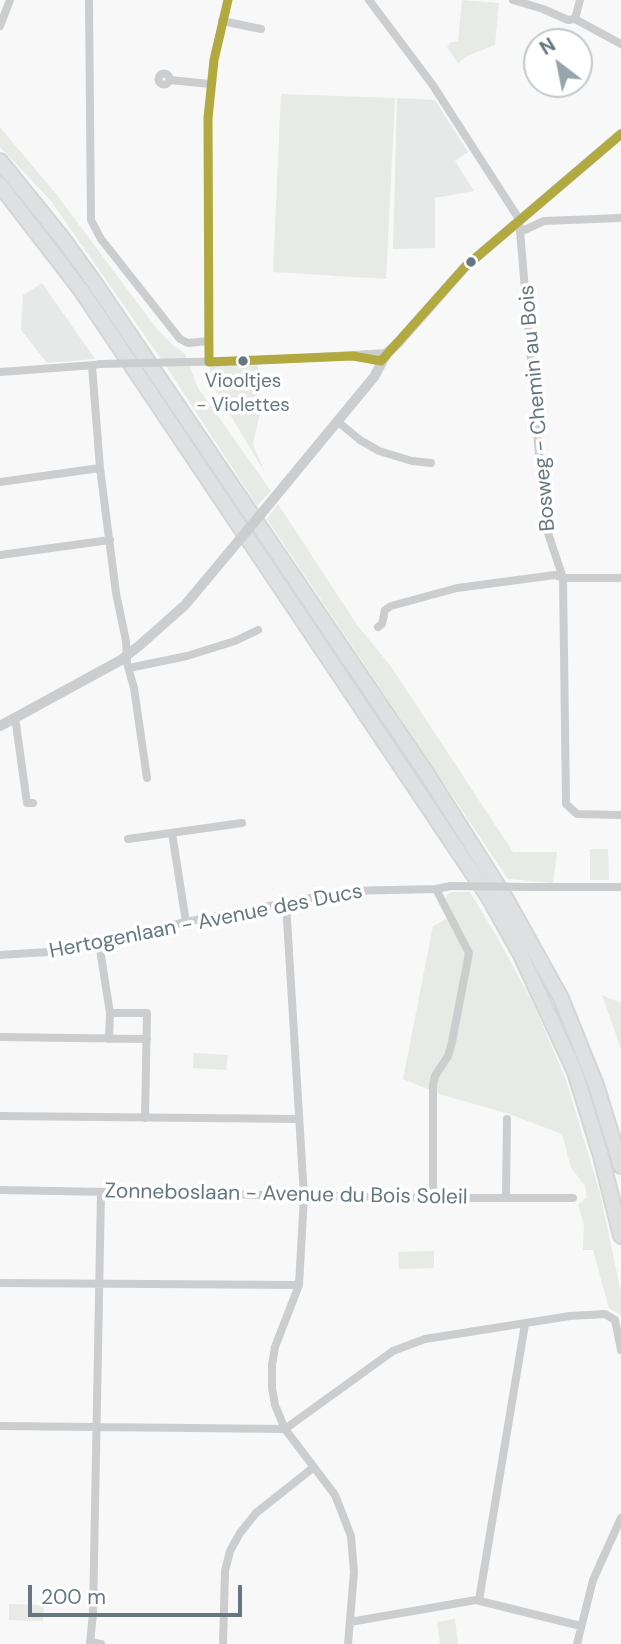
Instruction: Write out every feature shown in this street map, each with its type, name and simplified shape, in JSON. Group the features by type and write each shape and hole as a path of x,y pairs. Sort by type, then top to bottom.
{"highway":[{"path":"0,161 56,229 94,282 429,777 506,899 561,998 596,1086 621,1166"},
{"path":"0,185 81,290 488,895 520,953 575,1072 601,1156 621,1236"}],"street":[{"path":"0,26 10,0"},
{"path":"89,0 91,220 101,239 180,339 188,342 209,341"},
{"path":"209,362 207,168 210,84 228,0"},
{"name":"Bosweg - Chemin au Bois","path":"369,0 425,75 519,219 544,513 563,578 566,804 577,814 621,815"},
{"path":"513,0 568,20 575,19 621,44"},
{"path":"575,19 580,0"},
{"path":"222,21 261,29"},
{"path":"170,79 210,84"},
{"path":"0,723 128,654 185,605 374,377 384,357 465,267 621,134"},
{"path":"522,231 544,221 621,218"},
{"path":"0,372 96,365 384,357"},
{"path":"96,365 100,468 147,778"},
{"path":"337,421 379,451 412,461 431,463"},
{"path":"0,482 100,468"},
{"path":"0,555 110,540"},
{"path":"378,627 382,624 385,611 391,606 442,592 536,576 621,578"},
{"path":"129,668 187,656 235,641 258,630"},
{"path":"15,717 27,803 33,803"},
{"path":"128,839 242,823"},
{"path":"172,833 186,922"},
{"name":"Hertogenlaan - Avenue des Ducs","path":"0,955 64,951 186,922 347,891 436,889 451,886 621,887"},
{"path":"433,1198 435,1076 452,1042 469,953 436,889"},
{"path":"286,903 304,1196 299,1285 275,1347 272,1365 274,1399 285,1429 335,1494 351,1536 354,1572 348,1644"},
{"path":"99,943 110,1013 109,1040"},
{"path":"110,1013 147,1013 145,1118"},
{"path":"0,1037 147,1039"},
{"path":"0,1116 299,1119"},
{"path":"506,1198 507,1119"},
{"name":"Zonneboslaan - Avenue du Bois Soleil","path":"0,1190 573,1198"},
{"path":"101,1192 93,1612 90,1643 101,1644"},
{"path":"0,1283 299,1285"},
{"path":"0,1426 285,1429 393,1352 425,1339 570,1317 605,1314 615,1320 621,1350"},
{"path":"479,1600 525,1325"},
{"path":"223,1644 226,1567 240,1533 256,1513 314,1467"},
{"path":"577,1644 593,1580 621,1518"},
{"path":"350,1622 479,1600 580,1626"}],"shaded area":[{"path":"462,0 499,3 495,45 469,55 458,63 447,47 451,42 458,42"},
{"path":"281,94 395,98 386,279 273,272"},
{"path":"397,98 435,100 468,152 455,161 474,191 435,198 435,248 393,249"},
{"path":"0,127 57,195 157,329 185,354 198,388 271,491 257,506 166,366 51,201 0,147"},
{"path":"42,283 95,359 47,363 21,330 23,295"},
{"path":"258,365 260,413 253,444 265,473 210,381 210,366"},
{"path":"278,504 357,625 390,665 513,852 557,852 553,883 508,879 267,519"},
{"path":"590,849 608,849 609,880 590,880"},
{"path":"470,892 534,1005 566,1080 600,1193 621,1292 621,1315 609,1308 593,1250 583,1250 584,1224 578,1205 587,1197 585,1186 571,1168 562,1134 509,1114 439,1094 403,1079 433,926 454,915 446,899 447,894"},
{"path":"602,995 621,1003 621,1049"},
{"path":"194,1053 228,1055 226,1070 193,1068"},
{"path":"434,1251 434,1268 399,1269 398,1252"},
{"path":"9,1604 44,1605 43,1621 9,1620"},
{"path":"455,1619 458,1644 440,1644 437,1622"}],"transit line":[{"path":"209,362 208,118 214,60 228,0"},
{"path":"209,362 353,356 381,361 465,267 621,134"}],"place":[{"name":"Viooltjes - Violettes","path":"243,361"}]}
